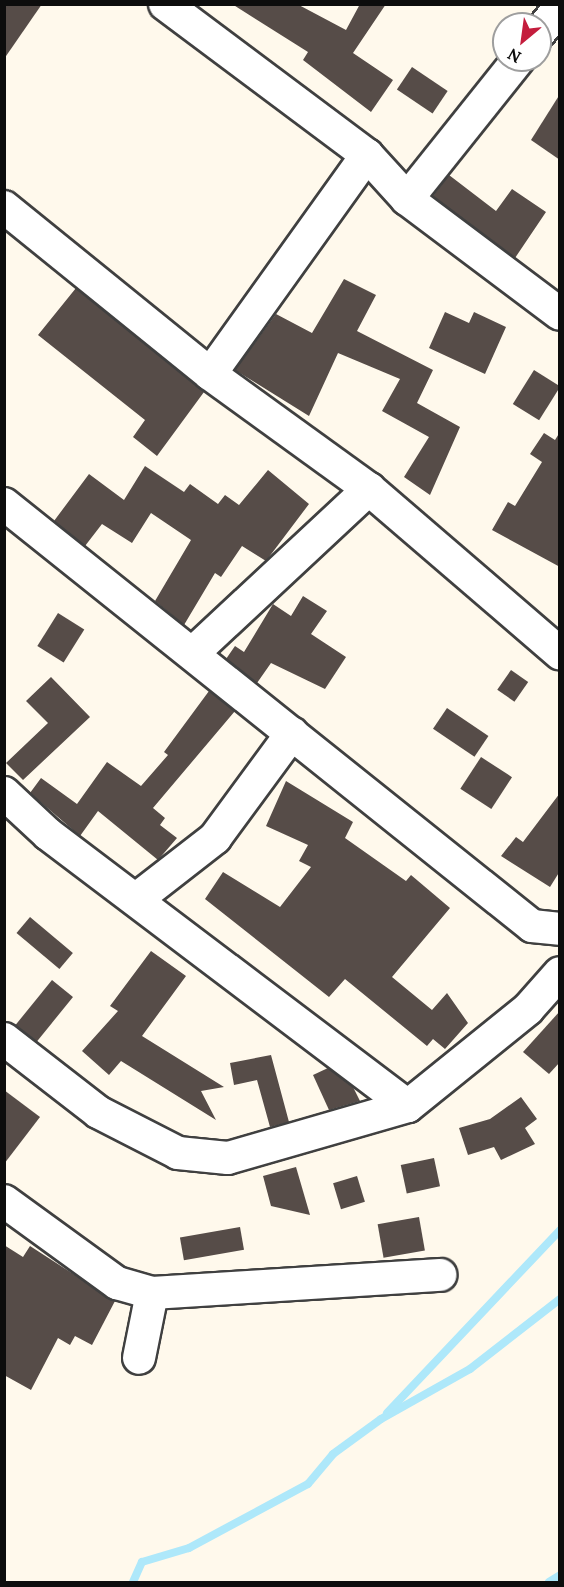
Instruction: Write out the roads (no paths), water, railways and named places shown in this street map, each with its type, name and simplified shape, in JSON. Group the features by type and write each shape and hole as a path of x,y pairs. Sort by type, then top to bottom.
{"street":[{"path":"165,4 367,155 406,199 560,314"},
{"path":"406,199 508,72"},
{"path":"210,374 367,155"},
{"path":"4,207 210,374 369,489 560,653"},
{"path":"193,653 369,489"},
{"path":"4,504 532,926 560,929"},
{"path":"138,898 215,838 292,733"},
{"path":"4,793 48,834 138,898 408,1106"},
{"path":"4,1039 98,1112 178,1153 228,1158 408,1106 528,1009 560,973"},
{"path":"4,1201 117,1283 152,1293 440,1275"},
{"path":"139,1358 152,1293"}],"waterway":[{"path":"387,1413 560,1230"},
{"path":"133,1582 142,1562 189,1548 308,1484 333,1454 381,1419 470,1369 560,1299"},
{"path":"549,1582 560,1575"}]}
